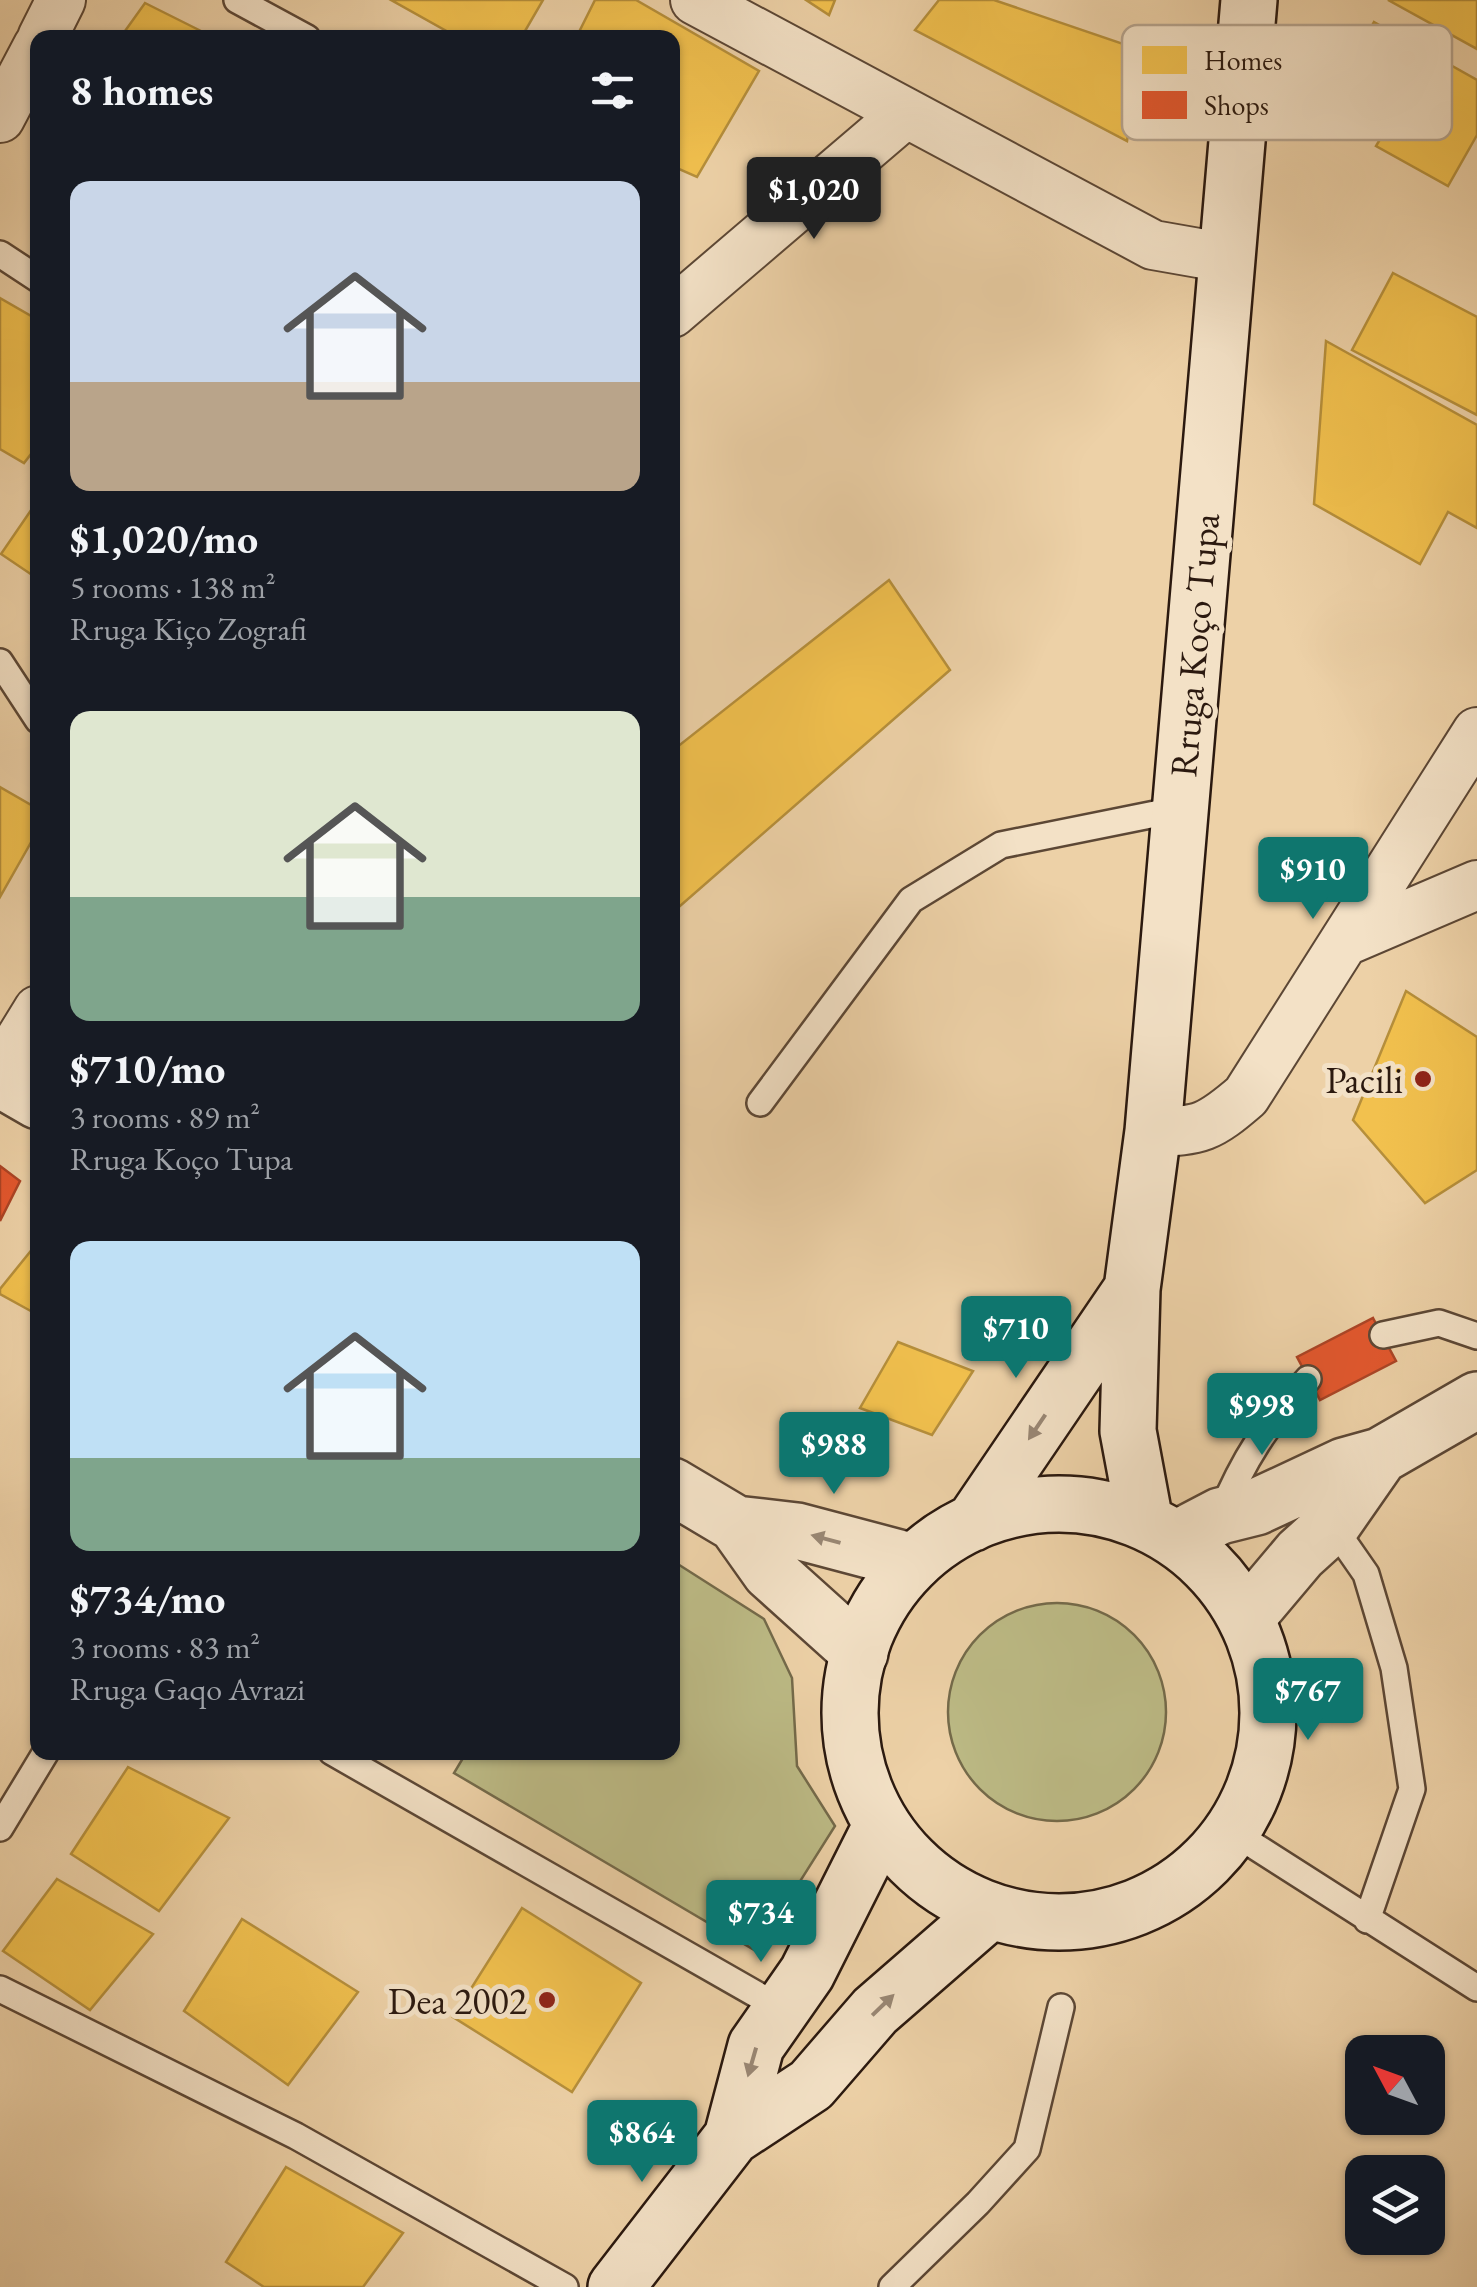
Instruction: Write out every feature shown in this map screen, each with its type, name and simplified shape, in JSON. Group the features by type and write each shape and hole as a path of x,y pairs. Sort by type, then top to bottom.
{"main road":[{"name":"Rruga Koço Tupa","path":"1246,25 1248,0"},
{"name":"Rruga Koço Tupa","path":"1180,1526 1128,1431 1132,1289 1153,1131 1237,140"},
{"path":"0,1075 30,1096"},
{"name":"Rruga Koço Tupa","path":"973,1523 1132,1289"},
{"path":"1180,1526 1246,1618 1263,1668 1268,1721 1264,1756 1253,1790 1231,1831 1191,1875 1162,1895 1130,1910 1095,1919 1025,1919 990,1911 958,1896 903,1852 882,1824 860,1775 850,1723 852,1688 872,1620 890,1590 914,1562 941,1540 973,1523 1041,1504 1076,1504 1180,1526 1256,1507 1344,1466 1380,1456 1477,1400"},
{"path":"1246,1618 1300,1554 1332,1525 1380,1456"},
{"path":"680,1491 736,1524 770,1572 860,1653"},
{"path":"736,1524 797,1531 914,1562"},
{"path":"732,2137 756,2046 808,1973 882,1824"},
{"path":"616,2287 732,2137 811,2086 875,2012 990,1911"}],"street":[{"path":"46,30 61,0"},
{"path":"695,0 1153,245 1227,258"},
{"path":"0,118 30,61"},
{"path":"680,306 906,113"},
{"path":"1153,1131 1190,1132 1219,1119 1246,1096 1477,732"},
{"path":"1346,941 1477,885"},
{"path":"0,1075 30,1024"}],"lane":[{"path":"237,0 291,30"},
{"path":"0,254 30,274"},
{"path":"0,662 30,708"},
{"path":"760,1103 911,900 1001,845 1180,810"},
{"path":"1382,1335 1439,1323 1477,1336"},
{"path":"1180,1526 1241,1466 1273,1418 1308,1378"},
{"path":"1332,1525 1366,1574 1394,1668 1412,1789 1368,1920"},
{"path":"0,1828 41,1760"},
{"path":"346,1760 782,2008"},
{"path":"1231,1831 1477,1988"},
{"path":"0,1989 296,2136 565,2287"},
{"path":"892,2287 1027,2149 1061,2006"}],"shaded area":[{"path":"680,1565 764,1619 792,1678 797,1766 835,1826 756,1951 454,1773 462,1760 680,1760"},
{"path":"1057,1603 1099,1611 1134,1635 1158,1670 1166,1712 1158,1754 1134,1789 1099,1813 1057,1821 1015,1813 980,1789 956,1754 948,1712 956,1670 980,1635 1015,1611"}],"building: Homes":[{"path":"391,0 543,0 526,30 445,30"},
{"path":"595,0 636,0 759,71 697,177 680,170 680,30 580,30"},
{"path":"806,0 835,0 829,15"},
{"path":"939,0 994,0 1122,44 1122,138 915,30"},
{"path":"1388,0 1477,0 1477,49 1452,35 1452,25 1433,25"},
{"path":"145,3 199,30 126,30"},
{"path":"1452,66 1477,80 1477,135 1448,186 1376,146 1380,140 1452,140"},
{"path":"1393,273 1477,317 1477,415 1352,350"},
{"path":"0,298 30,315 30,455 24,463 0,449"},
{"path":"1326,341 1477,425 1477,528 1448,512 1420,564 1314,504"},
{"path":"30,512 30,574 1,554"},
{"path":"889,580 950,670 680,906 680,745"},
{"path":"0,787 30,804 30,844 0,897"},
{"name":"Pacili","path":"1406,991 1477,1037 1477,1170 1425,1203 1353,1120"},
{"path":"30,1252 30,1311 0,1294"},
{"path":"898,1342 973,1371 932,1435 860,1408"},
{"path":"128,1767 229,1818 159,1911 71,1854"},
{"path":"57,1879 153,1934 90,2010 3,1951"},
{"name":"Dea 2002","path":"522,1908 641,1983 572,2092 453,2017"},
{"path":"242,1919 358,1992 288,2085 184,2011"},
{"path":"286,2167 403,2233 363,2287 264,2287 226,2262"}],"building: Shops":[{"path":"0,1166 20,1181 0,1221"},
{"path":"1373,1318 1396,1361 1320,1400 1297,1357"}],"place":[{"name":"Pacili","path":"1423,1079"},
{"name":"Dea 2002","path":"547,2000"}]}
